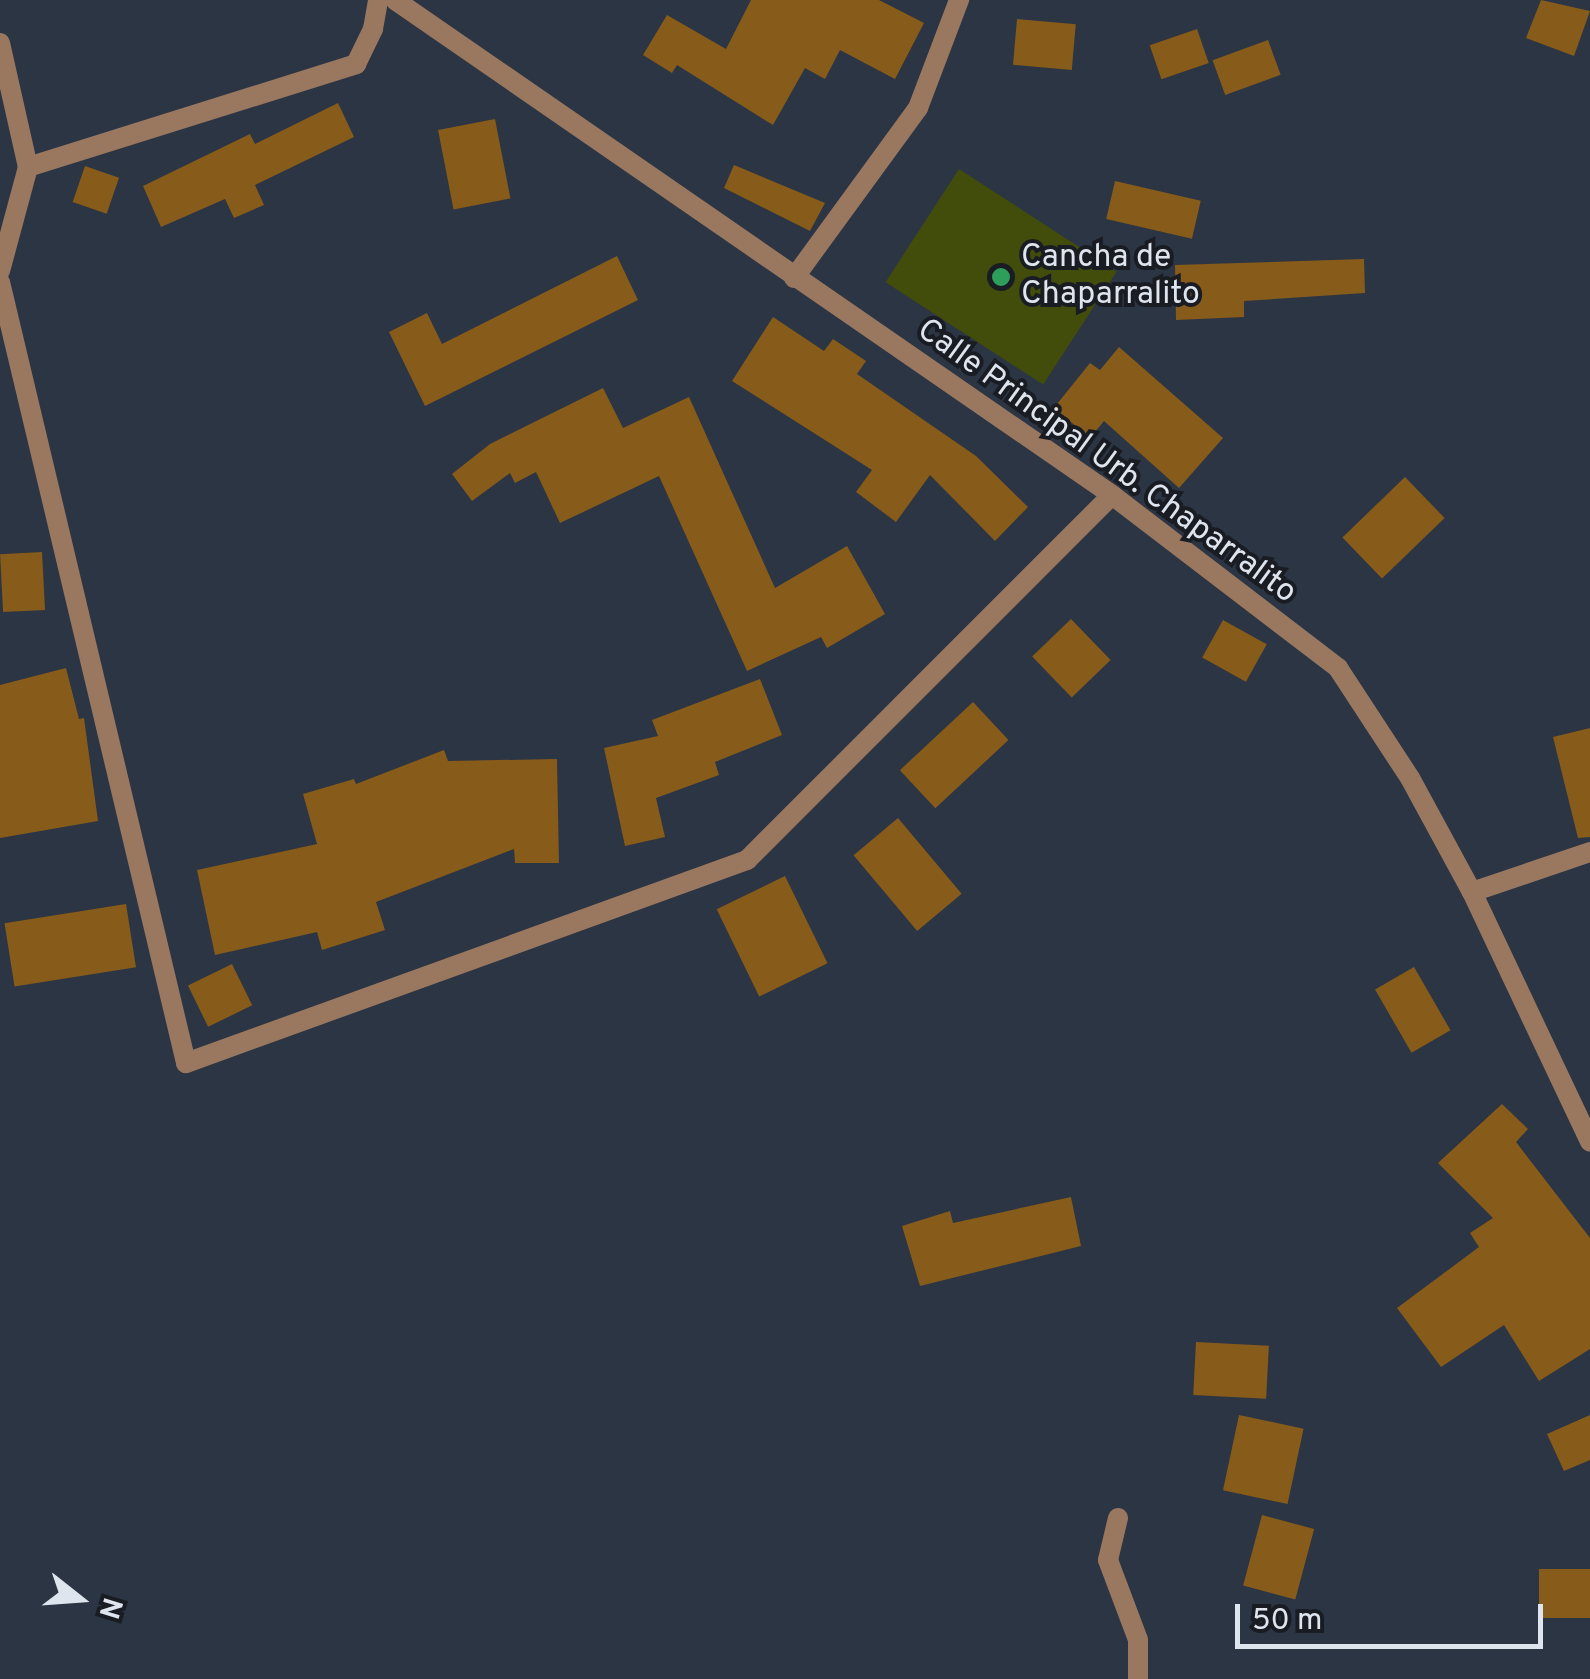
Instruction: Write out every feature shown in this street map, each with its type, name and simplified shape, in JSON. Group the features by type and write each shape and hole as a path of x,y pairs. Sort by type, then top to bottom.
{"street":[{"path":"28,167 356,64 373,30 378,0"},
{"name":"Calle Principal Urb. Chaparralito","path":"394,0 1112,495 1338,668 1410,778 1472,892 1590,1142"},
{"path":"794,278 918,108 959,0"},
{"path":"0,43 28,167 0,272"},
{"path":"0,282 186,1062 747,860 1112,495"},
{"path":"1472,892 1590,852"},
{"path":"1118,1518 1108,1560 1138,1640 1138,1679"}],"green space":[{"name":"Cancha de Chaparralito","path":"959,169 1117,271 1043,385 885,282"}],"building":[{"path":"751,0 879,0 924,23 895,79 840,50 825,79 805,68 773,125 677,65 672,73 643,55 667,15 726,49"},
{"path":"1541,0 1590,11 1574,56 1526,38"},
{"path":"1017,19 1076,24 1072,70 1013,65"},
{"path":"1197,29 1209,63 1161,79 1150,45"},
{"path":"1268,40 1281,75 1225,95 1213,60"},
{"path":"338,103 354,137 255,185 264,205 234,218 225,199 161,227 143,186 250,134 255,144"},
{"path":"495,119 510,199 454,210 438,130"},
{"path":"734,165 825,203 810,231 724,188"},
{"path":"85,166 119,178 107,214 73,202"},
{"path":"1115,181 1201,201 1192,239 1106,219"},
{"path":"617,256 638,300 425,406 389,332 427,313 442,344"},
{"path":"1364,259 1365,293 1244,301 1244,317 1176,320 1175,265"},
{"path":"773,317 824,351 833,339 866,361 857,374 976,456 1028,507 995,541 930,475 896,522 856,492 872,470 732,381"},
{"path":"1119,347 1223,438 1179,488 1104,421 1091,437 1053,409 1090,363 1100,370"},
{"path":"603,388 623,428 689,397 775,588 847,546 885,614 827,648 821,637 747,671 659,476 560,523 536,472 515,483 510,473 472,501 452,474 490,444"},
{"path":"1405,477 1445,518 1382,578 1342,537"},
{"path":"42,552 45,610 3,612 0,554"},
{"path":"1071,619 1111,660 1072,698 1032,657"},
{"path":"1223,620 1267,644 1246,682 1202,658"},
{"path":"66,668 79,719 84,718 98,821 0,838 0,685"},
{"path":"760,679 782,735 715,762 719,775 656,798 665,837 625,846 604,748 658,736 652,720"},
{"path":"973,702 1008,740 935,808 900,770"},
{"path":"1590,728 1590,837 1578,838 1553,737"},
{"path":"444,750 448,761 557,759 559,863 515,863 514,849 376,902 385,930 322,950 317,932 215,955 197,870 317,844 303,794 354,779 356,784"},
{"path":"898,818 962,894 917,931 854,855"},
{"path":"785,876 828,963 759,996 717,909"},
{"path":"126,904 136,967 15,986 5,923"},
{"path":"232,964 252,1005 208,1027 188,985"},
{"path":"1414,967 1450,1030 1412,1053 1375,989"},
{"path":"1502,1104 1528,1129 1516,1142 1590,1238 1590,1349 1539,1381 1504,1325 1441,1367 1397,1308 1479,1247 1470,1233 1493,1218 1438,1163"},
{"path":"1071,1197 1081,1246 920,1286 902,1226 950,1211 953,1223"},
{"path":"1196,1342 1269,1346 1266,1399 1193,1395"},
{"path":"1239,1415 1304,1429 1288,1504 1223,1490"},
{"path":"1590,1415 1590,1460 1564,1471 1547,1434"},
{"path":"1262,1515 1314,1529 1295,1599 1243,1586"},
{"path":"1539,1569 1590,1569 1590,1618 1539,1618"}],"place":[{"name":"Cancha de Chaparralito","path":"1001,277"}]}
